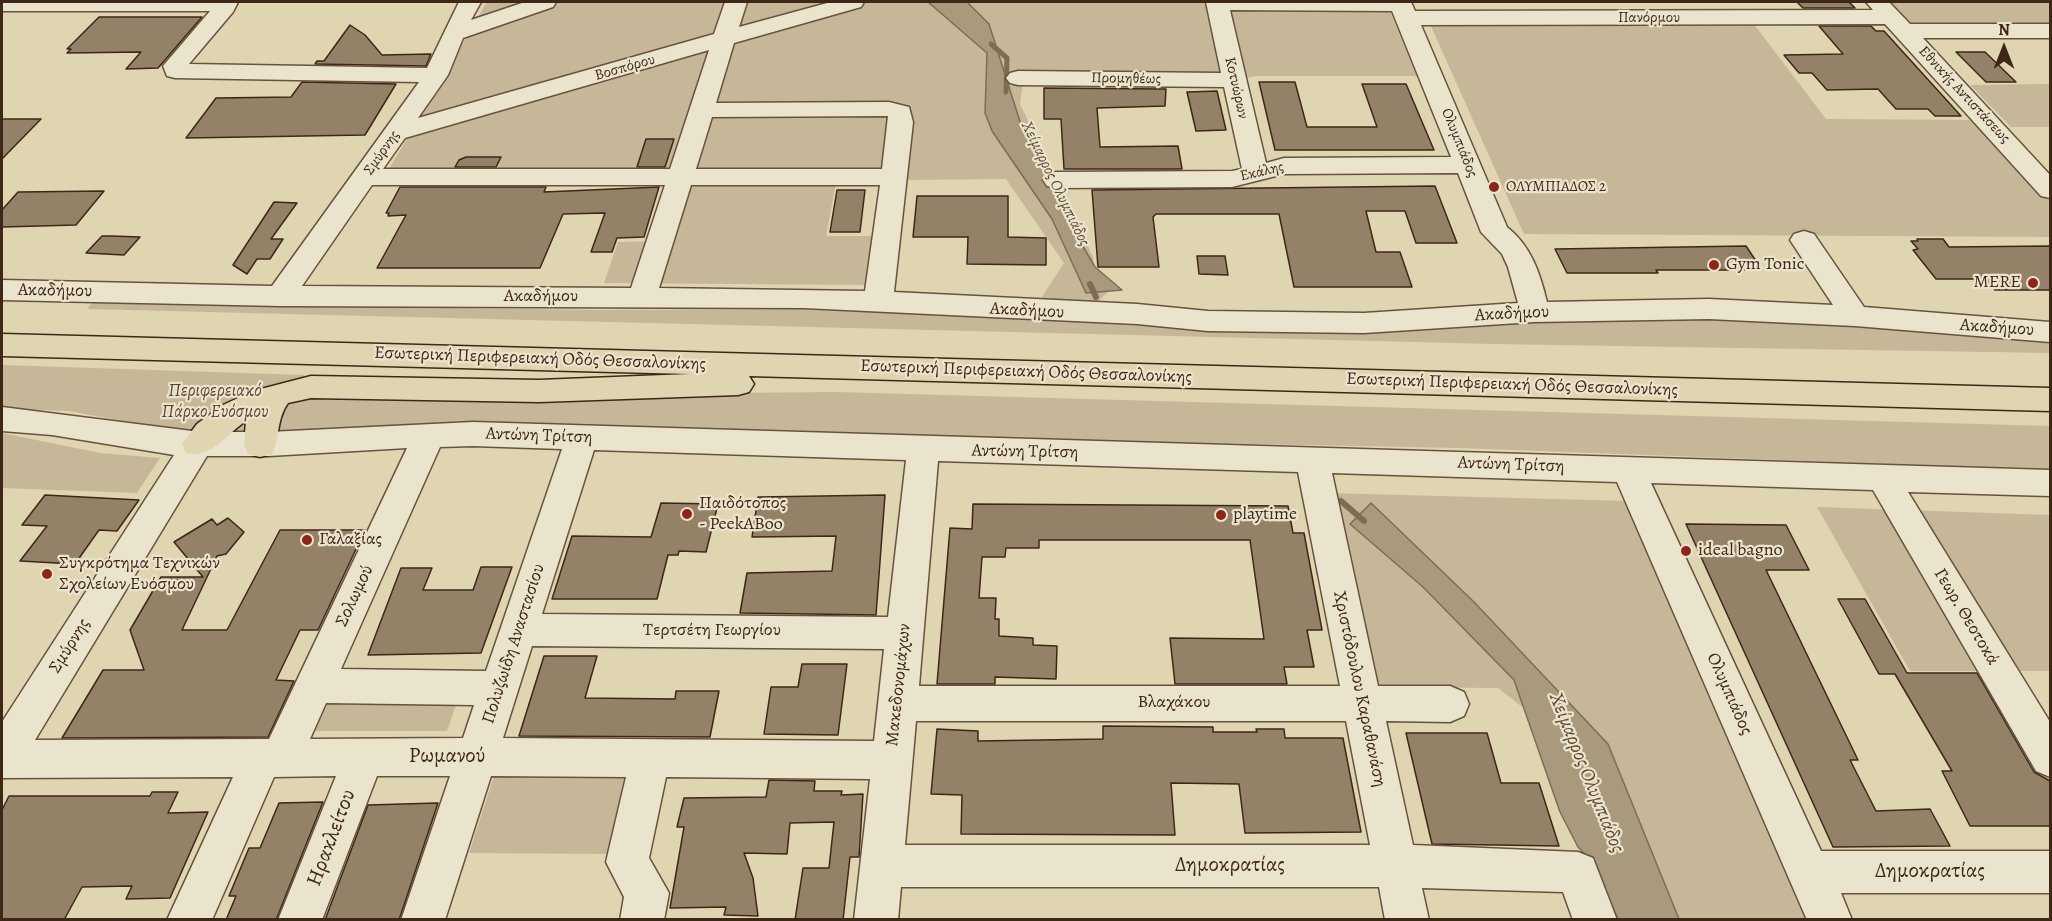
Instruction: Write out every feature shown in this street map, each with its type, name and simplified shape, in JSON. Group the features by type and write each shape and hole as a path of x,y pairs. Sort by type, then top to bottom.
{"highway":[{"name":"Εσωτερική Περιφερειακή Οδός Θεσσαλονίκης","path":"8,335 1012,371 2050,400"},
{"name":"Εσωτερική Περιφερειακή Οδός Θεσσαλονίκης","path":"8,335 2050,380"},
{"path":"198,444 210,430 233,414 277,395 323,387 539,391 803,381 989,379 1012,371"},
{"path":"260,445 262,421 277,395"}],"street":[{"path":"2,4 227,2"},
{"path":"227,2 175,66 175,71 436,75"},
{"path":"462,16 498,2"},
{"path":"462,16 544,2"},
{"path":"642,297 736,2"},
{"name":"Βοσπόρου","path":"371,169 719,51 853,2"},
{"name":"Πανόρμου","path":"1217,2 1663,18 1666,23 1744,23 1733,9"},
{"name":"Κοτυώρων","path":"1217,2 1256,174"},
{"name":"Ολυμπιάδος","path":"1402,8 1495,232 1509,241 1527,275 1534,312"},
{"path":"1733,9 1891,17 2050,31"},
{"name":"Σμύρνης","path":"280,296 436,75 462,16"},
{"name":"Εθνικής Αντιστάσεως","path":"1891,17 2050,190"},
{"name":"Βοσπόρου","path":"397,132 719,51"},
{"name":"Προμηθέως","path":"1018,78 1234,80"},
{"path":"702,110 895,110 900,112 901,122 878,301"},
{"name":"Εκάλης","path":"1056,180 1232,179 1284,166 1468,165"},
{"path":"371,169 680,178 894,177"},
{"path":"1804,240 1855,316"},
{"name":"Ακαδήμου","path":"2,290 280,296 642,297 878,301 1220,321 1364,323 1534,312 1709,309 1855,316 2050,332"},
{"name":"Αντώνη Τρίτση","path":"2,419 198,444 260,445 339,442 430,434 2050,483"},
{"name":"Σολωμού","path":"189,920 272,758 314,686 430,434"},
{"name":"Πολυζωίδη Αναστασίου","path":"423,920 582,438"},
{"name":"Σμύρνης","path":"2,758 198,444"},
{"name":"Μακεδονομάχων","path":"876,920 924,450"},
{"name":"Χριστόδουλου Καραθανάση","path":"1312,459 1407,920"},
{"name":"Ολυμπιάδος","path":"1628,469 1830,920"},
{"name":"Γεωρ. Θεοτοκά","path":"1882,477 2050,755"},
{"name":"Τερτσέτη Γεωργίου","path":"519,630 905,633"},
{"path":"314,686 499,688"},
{"name":"Βλαχάκου","path":"897,703 1450,704"},
{"name":"Ηρακλείτου","path":"300,920 364,757"},
{"name":"Ρωμανού","path":"2,758 476,757 892,760"},
{"path":"642,920 646,893 627,862 650,758"},
{"name":"Δημοκρατίας","path":"881,866 1396,866 1578,873 1595,920"},
{"name":"Δημοκρατίας","path":"1809,872 2050,872"}],"green space":[{"path":"487,2 1386,2 1418,79 1416,76 1255,76 1243,79 1024,73 1020,104 1093,257 1094,265 1109,291 1095,304 1040,300 1064,263 1006,179 904,180 838,172 826,236 873,236 867,285 604,283 618,242 667,241 690,172 389,169"},
{"path":"1886,2 2050,2 2050,26 1909,26"},
{"path":"1753,23 1826,119 1977,120 2050,199 2050,237 1524,234 1430,24"},
{"path":"2050,84 2050,127 2011,127 1970,85"},
{"path":"92,303 593,310 801,309 1155,325 1738,319 2050,338 2050,353 1494,344 87,309"},
{"name":"Περιφερειακό Πάρκο Ευόσμου","path":"2,365 304,375 296,397 836,392 2050,426 2050,470 1459,448 585,431 233,434 155,427 69,411 2,409"},
{"path":"2,433 100,453 160,458 137,493 2,488"},
{"path":"1327,493 1629,501 1806,919 1616,919 1590,860 1578,847 1560,812 1526,710 1498,688 1373,687"},
{"path":"1817,507 2050,515 2050,671 1910,671"},
{"path":"323,704 456,705 447,731 312,731"},
{"path":"494,776 628,777 609,854 469,853"}],"water":[{"path":"928,2 967,2 989,24 1023,131 1095,267 1122,290 1086,293 1052,219 992,131 985,113 987,53"},
{"path":"1371,503 1474,602 1608,744 1679,919 1618,919 1590,860 1578,847 1560,812 1514,680 1423,587 1350,524"}],"building":[{"path":"1797,2 1849,2 1855,8 1803,8"},
{"path":"99,17 202,17 158,68 126,69 141,52 67,53 71,49 67,49"},
{"path":"350,25 365,35 382,55 431,54 426,66 315,64 317,61 324,61"},
{"path":"1819,26 1871,26 1876,31 1884,31 1961,116 1935,116 1928,109 1896,109 1878,89 1827,90 1812,73 1799,73 1784,55 1843,54"},
{"path":"1956,52 1985,52 2016,82 1986,82"},
{"path":"302,82 396,84 365,135 186,138 216,98 291,97"},
{"path":"1259,82 1295,82 1307,127 1377,127 1362,84 1406,84 1434,150 1275,150"},
{"path":"1044,88 1166,89 1165,106 1097,108 1100,147 1178,146 1182,169 1064,169 1061,119 1044,119"},
{"path":"1217,91 1226,130 1196,131 1187,92"},
{"path":"2,119 41,119 2,159"},
{"path":"646,139 674,139 665,167 637,167"},
{"path":"466,157 501,157 496,167 455,167 459,160"},
{"path":"1435,186 1457,243 1416,243 1405,211 1366,211 1376,252 1400,252 1412,287 1294,287 1279,214 1156,214 1153,217 1159,267 1098,267 1092,190"},
{"path":"400,187 546,187 544,192 659,187 644,237 617,238 612,252 591,252 605,213 563,214 540,268 377,268 406,215 388,216 389,213 386,213"},
{"path":"837,190 865,190 860,232 830,232"},
{"path":"104,191 76,225 2,227 2,210 18,192"},
{"path":"917,196 1008,196 1008,237 1046,238 1046,265 967,264 968,237 913,237"},
{"path":"274,202 297,203 271,239 283,239 270,259 257,259 247,274 233,265"},
{"path":"102,236 140,237 124,255 86,253"},
{"path":"1917,239 1943,239 1949,247 2050,246 2050,290 1995,290 1986,279 1936,279 1913,250 1918,249 1911,241 1918,241"},
{"path":"1746,246 1760,267 1749,267 1751,270 1656,270 1658,273 1567,273 1555,249"},
{"path":"1197,256 1225,256 1228,275 1199,274"},
{"path":"45,495 139,500 117,531 99,530 75,564 20,561 47,526 22,525"},
{"path":"885,495 876,615 740,613 747,573 832,571 836,536 752,537 758,497"},
{"path":"661,503 718,504 706,552 679,551 678,555 668,555 657,599 552,599 572,536 651,537"},
{"path":"973,504 1288,506 1293,533 1304,533 1322,630 1307,630 1314,667 1284,667 1287,684 1175,684 1170,638 1264,639 1250,540 1039,540 1039,548 1006,548 1005,557 982,557 979,598 996,598 995,619 999,619 999,636 1033,638 1033,645 1057,646 1056,679 995,677 995,684 937,684 950,528 972,529"},
{"path":"228,518 244,532 226,554 217,556 182,630 227,630 280,530 365,530 318,630 300,630 276,680 294,681 268,737 62,738 103,670 144,670 130,630 161,577 203,577 174,542 212,519 217,525"},
{"path":"1686,524 1786,525 1809,570 1766,570 1858,760 1850,760 1876,811 1930,809 1950,846 1833,847"},
{"path":"481,567 512,567 481,653 368,655 401,568 432,568 423,590 473,590"},
{"path":"1838,599 1865,599 1907,673 1977,673 2034,772 2050,781 2050,826 1970,826 1942,771 1952,771 1895,674 1879,674"},
{"path":"544,656 597,656 585,698 675,699 676,691 719,691 710,737 519,736"},
{"path":"802,664 847,664 838,735 764,734 771,687 798,687"},
{"path":"1103,726 1213,727 1213,732 1257,732 1256,729 1284,729 1285,738 1343,738 1361,832 1245,833 1239,784 1171,783 1175,835 961,834 962,795 931,794 937,729 978,731 978,741 1103,739"},
{"path":"1406,733 1487,733 1501,783 1539,783 1559,846 1432,844"},
{"path":"769,780 815,781 814,791 842,791 841,795 863,794 859,857 850,857 843,920 795,920 803,868 829,868 834,822 790,823 787,854 744,853 753,878 758,916 724,915 726,907 670,908 684,827 677,827 684,798 766,797"},
{"path":"152,792 178,792 168,813 208,812 170,898 126,899 132,886 82,887 64,920 2,920 2,810 9,796 150,796"},
{"path":"323,802 276,920 226,920 236,896 229,896 249,848 260,848 279,803"},
{"path":"438,803 399,920 325,920 368,805"}],"waterway":[{"name":"Χείμαρρος Ολυμπιάδος","path":"991,44 1007,58 1006,92"},
{"name":"Χείμαρρος Ολυμπιάδος","path":"1090,284 1096,297"},
{"name":"Χείμαρρος Ολυμπιάδος","path":"1341,501 1364,521"}],"place":[{"name":"ΟΛΥΜΠΙΑΔΟΣ 2","path":"1494,187"},
{"name":"Gym Tonic","path":"1714,265"},
{"name":"MERE","path":"2033,283"},
{"name":"Παιδότοπος - PeekABoo","path":"687,514"},
{"name":"playtime","path":"1221,515"},
{"name":"Γαλαξίας","path":"307,540"},
{"name":"ideal bagno","path":"1686,551"},
{"name":"Συγκρότημα Τεχνικών Σχολείων Ευόσμου","path":"47,574"}]}
